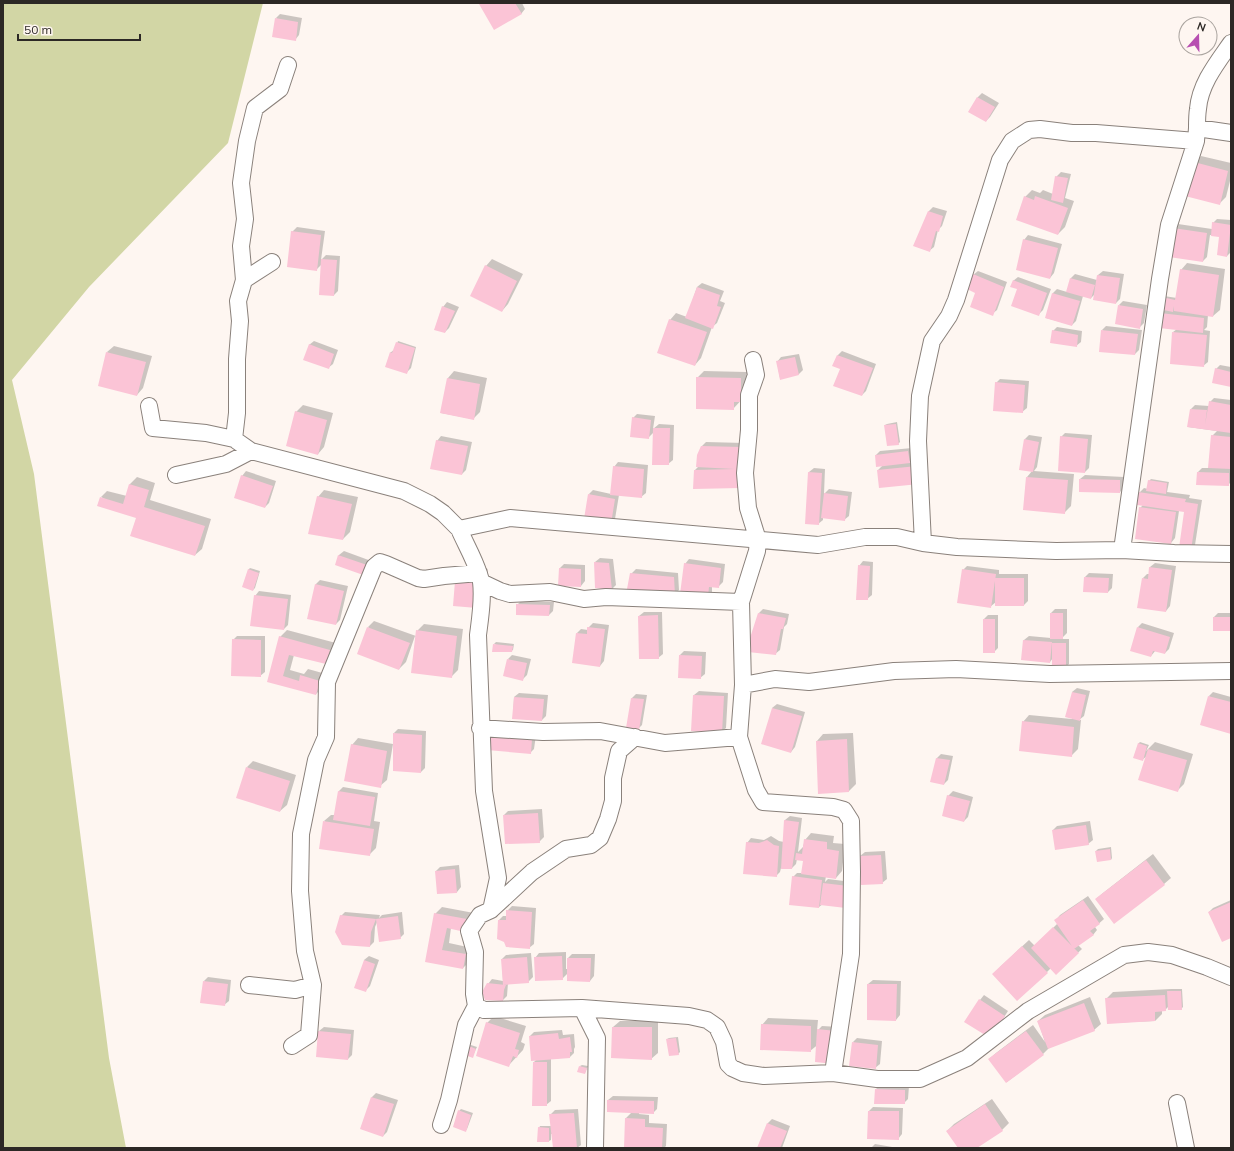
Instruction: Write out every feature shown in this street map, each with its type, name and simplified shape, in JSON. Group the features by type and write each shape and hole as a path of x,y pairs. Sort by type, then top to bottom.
{"street":[{"path":"1122,550 1169,225 1197,135 1198,109 1202,92 1208,78 1231,43"},
{"path":"234,439 237,413 237,359 240,322 238,301 244,280 241,246 245,219 241,183 247,141 256,108 280,89 288,66"},
{"path":"923,543 918,441 920,396 927,361 932,341 949,316 956,300 1000,160 1012,141 1029,130 1040,129 1072,133 1197,135 1231,133"},
{"path":"244,280 272,262"},
{"path":"753,360 756,375 749,395 749,430 745,473 748,508 758,540 757,551 741,602 743,685 739,737 756,790 763,802 844,810 850,821 852,872 851,954 833,1073"},
{"path":"149,406 153,428 206,433 234,439 251,451 404,491 430,504 443,513 459,528 480,578 480,616 478,635 480,728 484,791 498,878 490,910"},
{"path":"176,475 226,464 251,451"},
{"path":"459,528 510,518 818,545 865,537 897,537 923,543 957,547 1056,551 1122,550 1174,554 1231,554"},
{"path":"292,1046 308,1035 313,985 305,951 300,891 301,834 316,760 326,737 328,682 366,583 374,567 380,562 418,578 424,579 444,576 480,578 500,591 510,594 550,592 584,599 606,597 741,602"},
{"path":"743,685 775,679 810,682 894,671 956,669 1050,674 1231,671"},
{"path":"480,728 543,732 600,731 664,743 739,737"},
{"path":"441,1125 449,1100 466,1025 476,1006 474,994 475,952 469,931 480,915 490,910 532,872 566,849 591,845 600,838 608,819 613,801 613,778 619,751 635,737"},
{"path":"476,1006 484,1010 582,1008 689,1016 708,1020 717,1027 721,1034 728,1064 732,1068 743,1073 764,1076 833,1073 877,1079 920,1078 967,1058 1028,1011 1124,955 1148,952 1172,955 1231,977"},
{"path":"249,984 295,990 313,985"},
{"path":"582,1008 597,1038 596,1148"},
{"path":"1177,1103 1186,1148"}],"green space":[{"path":"3,3 263,3 228,143 89,287 12,380 34,474 109,1058 126,1148 3,1148"}],"building":[{"path":"515,3 522,14 494,30 479,4"},
{"path":"275,18 298,22 296,41 272,37"},
{"path":"977,97 995,107 986,122 968,112"},
{"path":"1194,162 1228,171 1220,205 1185,196"},
{"path":"1055,176 1068,178 1063,203 1051,200"},
{"path":"1024,196 1034,200 1035,196 1068,208 1058,235 1016,220"},
{"path":"928,211 943,216 939,232 936,231 930,252 913,246"},
{"path":"1212,222 1231,225 1227,257 1217,255 1219,237 1211,236"},
{"path":"1173,228 1207,233 1203,262 1169,257"},
{"path":"291,231 321,235 317,271 287,267"},
{"path":"1023,239 1058,248 1050,279 1016,270"},
{"path":"321,259 337,260 334,296 319,295"},
{"path":"485,265 517,281 502,312 470,296"},
{"path":"1180,269 1219,275 1213,317 1174,311 1174,306 1173,312 1159,309 1162,297 1175,300"},
{"path":"973,274 1004,287 993,316 970,307 975,293 967,289"},
{"path":"1097,275 1120,278 1116,304 1093,300"},
{"path":"1070,278 1095,285 1091,299 1066,292"},
{"path":"1013,280 1047,293 1039,316 1011,306 1017,289 1010,287"},
{"path":"697,287 720,295 717,306 721,307 713,329 685,318"},
{"path":"1052,293 1080,301 1072,326 1045,318"},
{"path":"1118,305 1143,309 1140,329 1115,324"},
{"path":"442,306 455,311 445,333 434,330"},
{"path":"1160,313 1204,318 1203,333 1159,328"},
{"path":"669,319 707,332 695,366 657,353"},
{"path":"1052,330 1078,335 1077,347 1050,343"},
{"path":"1101,330 1138,334 1135,355 1099,352"},
{"path":"1172,332 1207,335 1204,367 1170,364"},
{"path":"396,342 415,348 407,374 385,367 390,352 392,353"},
{"path":"309,344 334,354 329,369 303,360"},
{"path":"106,352 146,362 137,396 98,386"},
{"path":"837,355 873,368 862,396 833,386 840,369 832,366"},
{"path":"795,357 799,375 780,380 776,361"},
{"path":"1215,368 1231,372 1231,387 1212,383"},
{"path":"696,377 741,378 741,402 734,402 734,410 696,409"},
{"path":"447,378 480,384 474,420 440,413"},
{"path":"995,382 1025,385 1023,413 993,411"},
{"path":"1209,401 1231,405 1231,433 1187,427 1190,409 1207,410 1205,425"},
{"path":"295,411 327,420 318,455 286,446"},
{"path":"632,417 651,420 649,439 630,437"},
{"path":"896,424 899,445 887,446 884,425"},
{"path":"653,428 670,428 669,465 652,465"},
{"path":"1211,435 1231,437 1231,469 1208,468"},
{"path":"1060,436 1088,439 1085,473 1058,471"},
{"path":"1024,439 1039,442 1033,472 1019,470"},
{"path":"436,440 468,446 462,475 430,469"},
{"path":"701,446 741,447 740,488 693,489 694,470 734,469 696,467 697,455"},
{"path":"908,451 910,463 876,467 875,455"},
{"path":"613,466 644,469 642,498 610,495"},
{"path":"917,466 919,484 879,488 877,470"},
{"path":"808,472 822,473 819,525 805,524"},
{"path":"1197,472 1229,473 1229,486 1196,485"},
{"path":"241,475 273,486 265,508 234,498"},
{"path":"1026,477 1068,480 1065,514 1023,510"},
{"path":"1079,479 1120,480 1120,493 1079,492"},
{"path":"1148,480 1167,483 1166,494 1146,491"},
{"path":"129,484 149,490 144,507 205,526 195,556 130,536 136,518 97,506 100,497 123,504"},
{"path":"1138,492 1186,499 1185,502 1198,504 1191,550 1179,548 1184,512 1137,505"},
{"path":"824,493 848,496 845,521 821,518"},
{"path":"588,494 615,499 611,524 584,519"},
{"path":"317,496 352,504 343,540 308,534"},
{"path":"1139,507 1176,512 1171,544 1135,539"},
{"path":"338,555 370,566 366,576 335,565"},
{"path":"594,562 609,563 612,590 595,588"},
{"path":"684,563 721,568 719,588 709,587 708,597 680,594"},
{"path":"858,565 870,566 868,600 856,600"},
{"path":"1149,567 1172,570 1166,612 1137,608 1142,578 1148,579"},
{"path":"559,568 581,569 581,587 558,586"},
{"path":"248,569 259,573 253,591 242,587"},
{"path":"962,569 996,574 991,608 957,603"},
{"path":"630,573 674,577 675,595 627,589"},
{"path":"1084,577 1109,578 1108,593 1083,592"},
{"path":"995,578 1024,578 1024,606 995,606"},
{"path":"455,581 479,583 477,608 453,606"},
{"path":"315,584 344,591 336,625 307,619"},
{"path":"254,595 288,599 284,630 250,626"},
{"path":"516,604 550,605 549,616 516,615"},
{"path":"758,613 786,618 783,629 781,629 776,655 748,652 750,638"},
{"path":"1050,613 1063,613 1063,639 1050,639"},
{"path":"658,615 659,659 639,659 638,616"},
{"path":"1213,617 1231,617 1231,631 1213,631"},
{"path":"983,619 995,619 995,653 983,653"},
{"path":"367,627 410,643 399,670 357,654"},
{"path":"587,627 605,629 600,667 572,663 576,633 587,634"},
{"path":"1137,627 1170,637 1165,654 1153,651 1151,657 1130,651"},
{"path":"416,630 457,636 452,678 411,673"},
{"path":"279,636 330,650 326,664 289,655 283,676 299,681 300,675 320,681 316,695 267,682"},
{"path":"232,639 261,640 261,677 231,676"},
{"path":"1023,640 1052,642 1050,663 1021,660"},
{"path":"1052,643 1066,643 1066,669 1052,669"},
{"path":"493,644 513,646 512,652 492,652"},
{"path":"679,655 702,656 701,679 678,678"},
{"path":"507,659 527,663 523,681 503,676"},
{"path":"1072,692 1086,695 1080,721 1065,717"},
{"path":"693,695 724,696 722,733 691,731"},
{"path":"1208,696 1231,702 1231,734 1200,725"},
{"path":"514,697 544,699 542,721 512,719"},
{"path":"631,698 644,699 639,730 626,728"},
{"path":"772,708 802,716 791,753 761,744"},
{"path":"1022,721 1074,727 1072,757 1019,751"},
{"path":"393,733 422,735 421,773 393,771"},
{"path":"489,735 532,739 531,754 487,750"},
{"path":"847,739 849,792 818,794 816,741"},
{"path":"1138,743 1147,746 1143,761 1133,758"},
{"path":"351,744 387,751 381,788 344,781"},
{"path":"1148,749 1187,760 1178,792 1138,780"},
{"path":"936,758 950,760 944,785 930,782"},
{"path":"246,767 290,781 280,812 236,798"},
{"path":"338,791 375,797 370,826 333,820"},
{"path":"947,795 970,801 964,822 942,816"},
{"path":"538,813 540,843 505,844 503,815"},
{"path":"784,820 799,822 792,869 781,869"},
{"path":"323,821 374,829 370,856 319,849"},
{"path":"1086,825 1089,845 1055,850 1052,830"},
{"path":"804,839 827,842 827,849 839,851 836,879 801,874 803,861 795,860 796,853 802,854"},
{"path":"767,840 774,845 779,846 777,877 743,874 746,842 759,843"},
{"path":"1110,849 1111,860 1097,862 1095,851"},
{"path":"881,855 883,884 861,885 859,856"},
{"path":"1146,860 1165,885 1114,924 1095,899"},
{"path":"455,869 457,893 437,894 435,871"},
{"path":"792,876 822,880 819,908 789,905"},
{"path":"823,883 848,886 846,908 820,905"},
{"path":"1083,900 1100,924 1090,931 1094,935 1074,949 1054,920"},
{"path":"1231,902 1231,938 1222,942 1208,912"},
{"path":"506,910 532,912 530,949 506,947 504,942 497,939 498,920 506,920"},
{"path":"434,913 467,919 465,932 447,928 442,950 466,954 463,969 425,962"},
{"path":"340,915 376,919 371,932 370,947 342,945 335,932"},
{"path":"398,916 401,939 379,942 376,919"},
{"path":"1053,927 1079,953 1056,975 1031,948"},
{"path":"1022,946 1048,973 1017,1001 992,974"},
{"path":"562,956 563,980 535,981 534,957"},
{"path":"527,957 529,983 503,985 501,959"},
{"path":"567,958 591,958 590,982 567,981"},
{"path":"364,960 375,964 366,992 354,988"},
{"path":"203,981 228,984 225,1006 200,1003"},
{"path":"487,983 506,985 503,1001 485,1000 482,992"},
{"path":"867,984 897,984 896,1021 867,1020"},
{"path":"1167,991 1181,991 1182,1010 1168,1010"},
{"path":"1165,995 1166,1011 1155,1012 1155,1021 1107,1024 1105,998"},
{"path":"979,999 1005,1016 990,1038 964,1022"},
{"path":"1084,1003 1095,1031 1048,1049 1037,1021"},
{"path":"486,1022 520,1033 515,1049 519,1050 517,1058 513,1056 509,1067 476,1056"},
{"path":"761,1024 811,1026 811,1052 760,1050"},
{"path":"612,1027 652,1027 652,1060 611,1058"},
{"path":"817,1029 836,1031 834,1064 815,1062"},
{"path":"318,1031 351,1034 348,1060 316,1057"},
{"path":"1026,1031 1044,1055 1006,1083 988,1059"},
{"path":"558,1033 559,1039 570,1037 572,1052 570,1052 570,1058 531,1061 529,1036"},
{"path":"676,1038 679,1055 669,1056 666,1039"},
{"path":"852,1042 878,1045 876,1069 849,1066"},
{"path":"469,1046 476,1049 473,1058 465,1055"},
{"path":"533,1062 547,1062 547,1106 532,1106"},
{"path":"579,1066 587,1068 585,1074 577,1072"},
{"path":"875,1089 905,1090 905,1104 874,1104"},
{"path":"371,1097 394,1104 383,1137 360,1129"},
{"path":"607,1100 654,1101 654,1114 607,1112"},
{"path":"985,1104 1003,1131 977,1148 958,1148 946,1131"},
{"path":"458,1110 471,1115 466,1132 453,1127"},
{"path":"868,1111 899,1111 899,1140 867,1139"},
{"path":"574,1113 577,1148 553,1148 549,1114"},
{"path":"625,1118 645,1119 645,1127 663,1128 662,1148 624,1148"},
{"path":"767,1123 787,1131 780,1148 757,1148"},
{"path":"538,1127 549,1128 549,1142 537,1142"}]}
